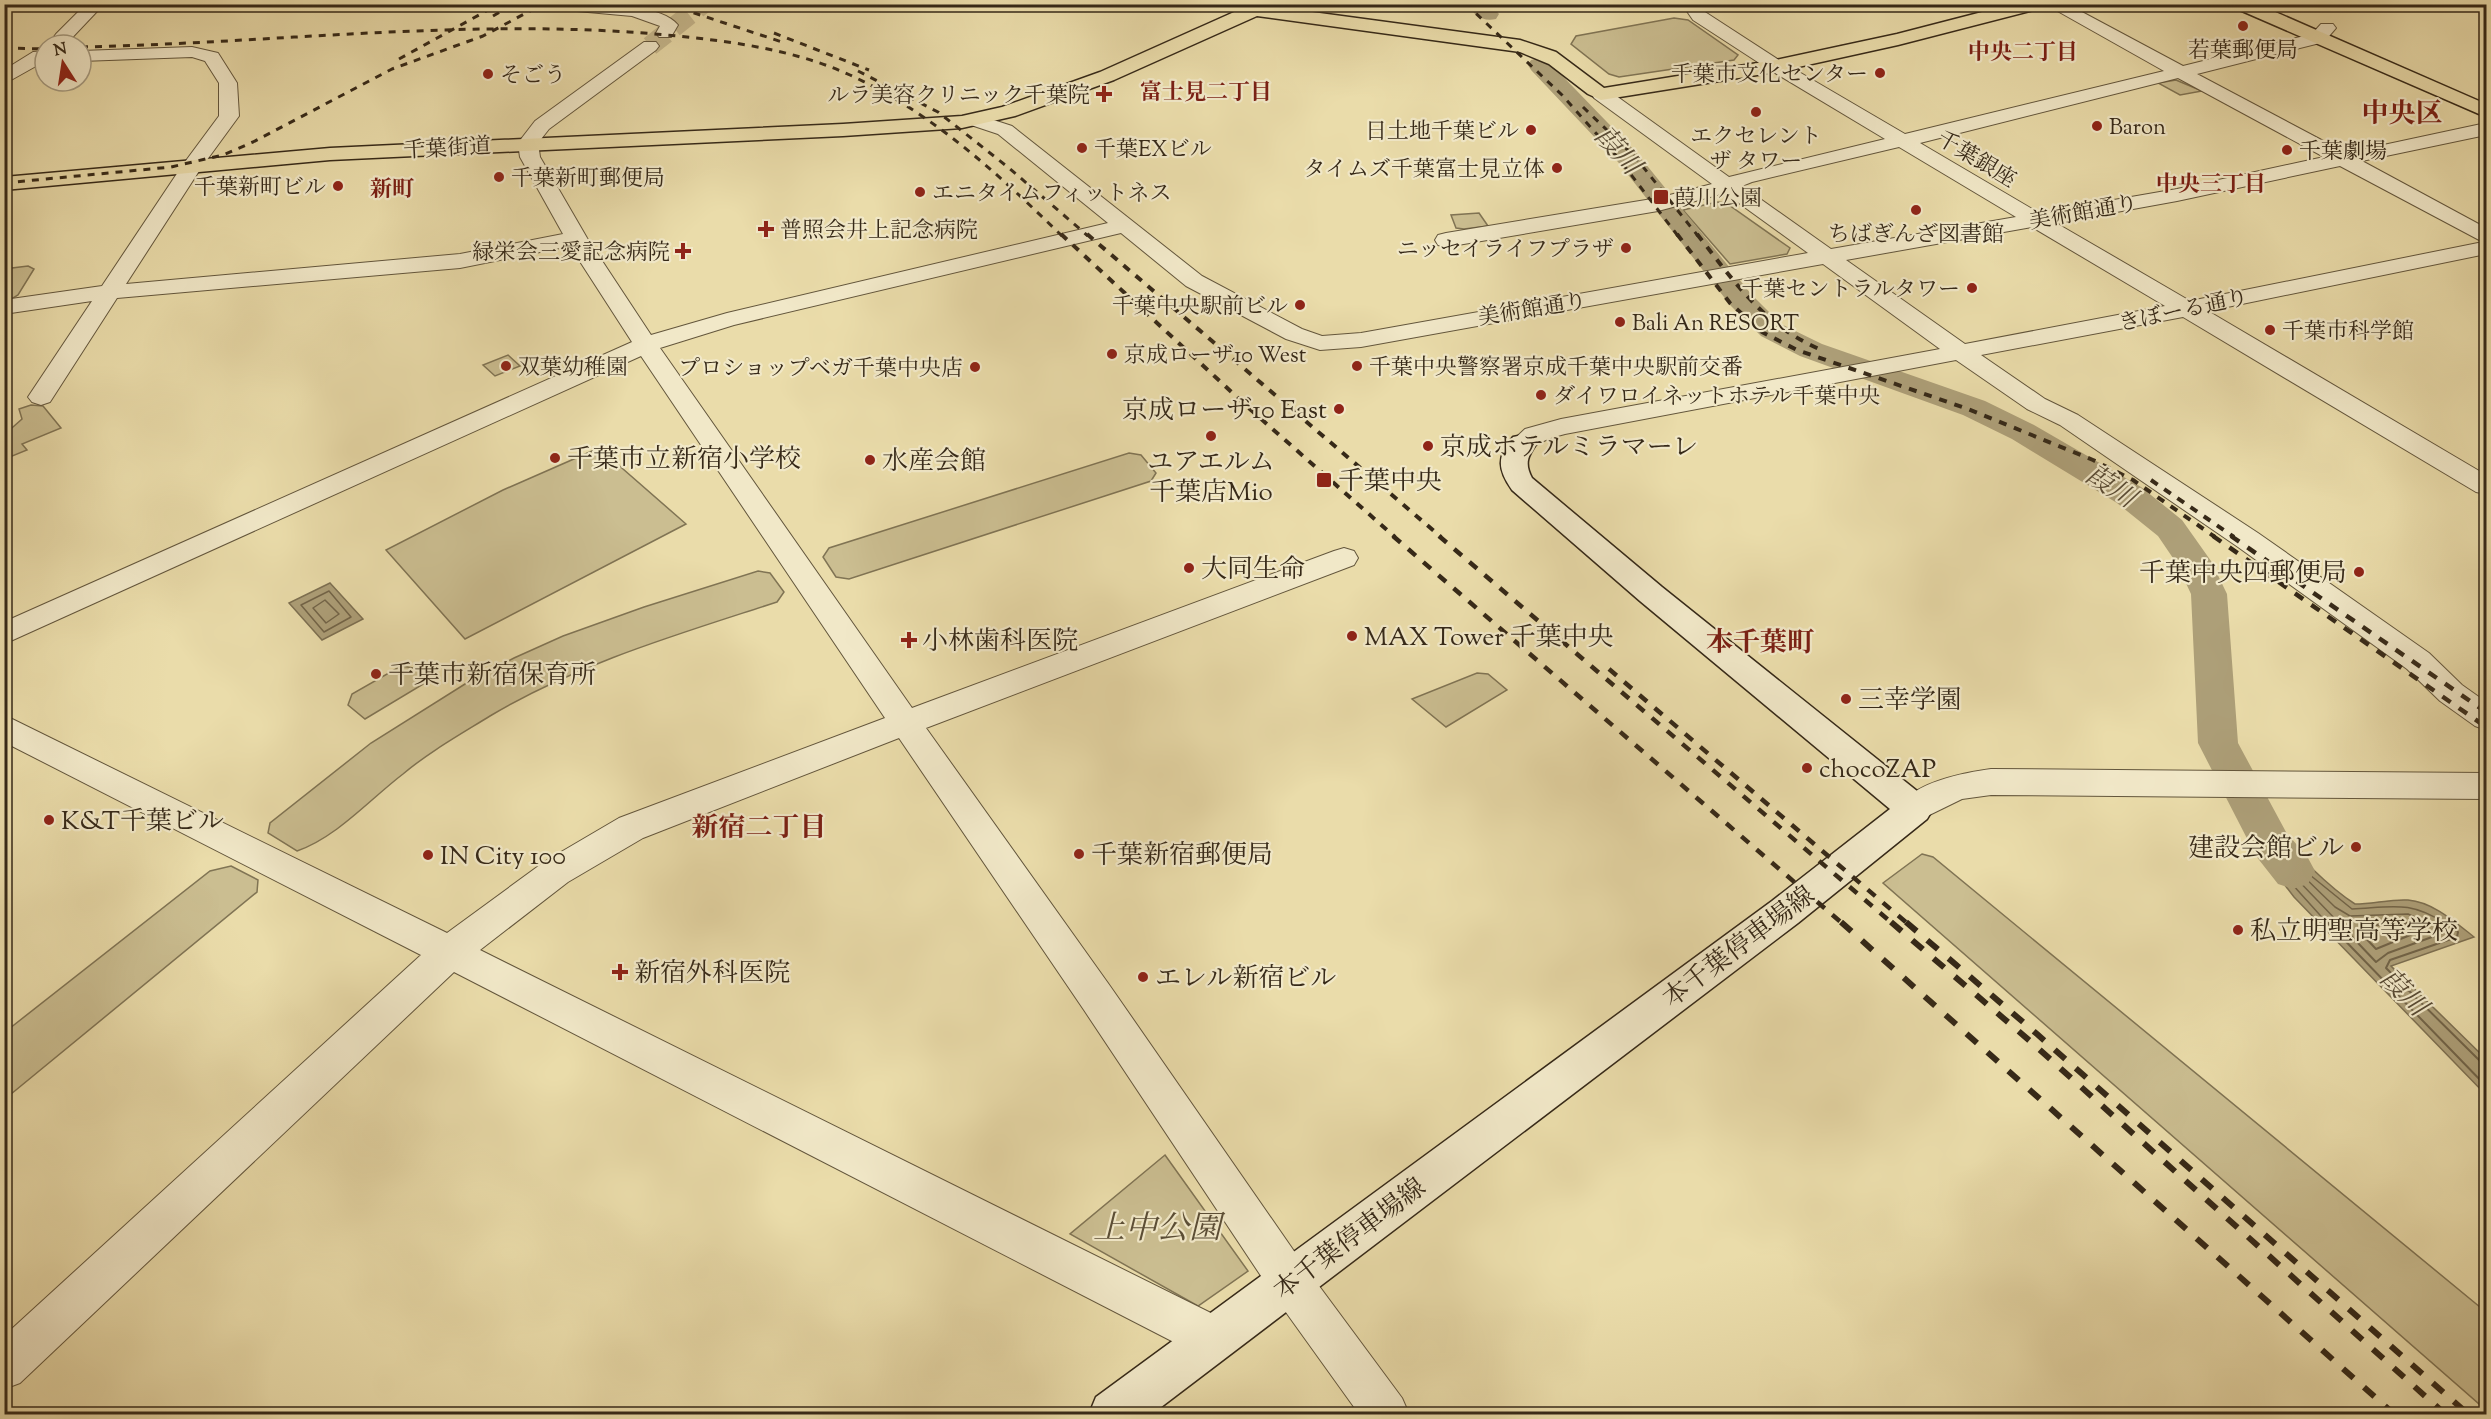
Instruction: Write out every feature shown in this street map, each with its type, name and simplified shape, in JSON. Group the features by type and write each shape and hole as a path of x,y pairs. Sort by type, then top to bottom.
{"highway":[{"path":"1293,4 1506,33 1531,39 1556,48 1577,60 1598,80 1600,94"},
{"path":"1262,7 1521,46 1557,60 1585,85 1600,94 1776,66 1898,39 2036,4"},
{"path":"2241,4 2487,96"},
{"path":"2271,4 2323,33 2487,111"},
{"name":"千葉街道","path":"4,183 413,141 831,130 975,120 1008,112 1107,76 1262,7"},
{"name":"千葉街道","path":"4,177 194,163"}],"main road":[{"path":"1523,443 1515,450 1512,459 1512,466 1522,484 1651,594 1915,809"},
{"name":"本千葉停車場線","path":"1113,1414 1785,912 1915,809"}],"street":[{"path":"67,33 96,4"},
{"path":"555,4 601,7 659,18 669,25 665,33"},
{"path":"1215,4 1262,7"},
{"name":"千葉銀座","path":"1690,4 1699,16 1776,66 2487,486"},
{"path":"2053,4 2487,236"},
{"path":"1446,240 1645,207 1728,186 1745,177 2179,72 2323,33"},
{"path":"650,46 542,125 530,139 530,157 576,238 645,345 903,722 1097,998 1290,1282 1386,1414"},
{"path":"41,397 194,163 229,116 228,83 212,57 192,52 93,56"},
{"path":"4,79 33,60"},
{"path":"1600,94 2036,404 2059,428 2098,458 2398,669 2451,693 2487,718"},
{"name":"美術館通り","path":"975,120 1005,130 1194,281 1294,334 1320,343 1361,340 2177,195 2487,129"},
{"path":"4,634 645,345 727,320 1124,226"},
{"path":"4,307 110,292 460,261 576,238"},
{"name":"きぼーる通り","path":"1523,443 1534,435 1561,427 1843,376 2487,248"},
{"path":"4,1368 450,952 556,872 631,828 903,722 1344,558"},
{"path":"4,727 1213,1338"},
{"path":"1915,809 1956,787 1991,782 2255,786 2487,786"}],"green space":[{"path":"1674,18 1688,20 1738,55 1734,60 1619,77 1609,74 1571,44 1576,36"},
{"path":"2176,80 2202,91 2180,95 2158,83"},
{"name":"葭川公園","path":"1717,202 1726,203 1790,248 1787,254 1730,264 1683,210"},
{"path":"1479,213 1488,226 1456,228 1451,215"},
{"path":"28,266 34,269 18,295 5,303 4,269"},
{"path":"508,355 520,366 495,376 483,365"},
{"path":"31,405 43,406 61,428 22,444 27,450 5,459 5,434 22,419 19,409"},
{"path":"599,448 686,524 465,639 386,550 503,490"},
{"path":"1129,453 1141,455 1156,473 1151,481 849,579 836,577 823,557 829,548"},
{"path":"758,571 770,573 784,592 777,602 630,651 524,697 423,758 352,817 312,845 297,851 268,833 270,823 371,743 465,684 563,636 644,607"},
{"path":"401,666 432,671 435,677 365,719 348,705 352,694"},
{"path":"1477,673 1488,674 1507,690 1446,727 1412,699"},
{"path":"1922,854 1933,857 2486,1312 2486,1410 1883,883"},
{"path":"231,866 258,880 257,892 5,1099 5,1032 210,871"},
{"name":"上中公園","path":"1165,1155 1248,1271 1198,1306 1070,1234"}],"water":[{"path":"330,583 363,619 322,640 289,603"},
{"path":"2249,828 2276,828 2312,869 2355,904 2401,900 2417,902 2435,909 2474,937 2391,966 2486,1059 2486,1095 2294,897 2268,863"}],"waterway":[{"name":"葭川","path":"1477,4 1488,14"},
{"name":"葭川","path":"1539,65 1627,157 1741,300 1771,330 1811,350 1974,408 2023,432 2129,495 2170,528 2193,561 2209,594 2218,743 2271,844 2293,871"}],"tunnel":[{"path":"650,46 703,4"}],"railway":[{"path":"452,30 499,4"},
{"path":"493,16 514,4"},
{"path":"495,29 543,4"},
{"path":"648,4 675,10"},
{"path":"667,4 782,42"},
{"path":"1466,4 1562,95 1619,159 1678,236"},
{"path":"4,183 171,167 223,155 253,142 392,69 495,29"},
{"path":"452,30 495,29"},
{"path":"495,29 594,30 714,40 783,52 828,66 881,91 937,126 989,168 1062,236"},
{"path":"93,47 452,30"},
{"path":"399,59 452,30"},
{"path":"774,33 869,70"},
{"path":"4,48 33,49"},
{"path":"858,71 938,112 1009,168 1088,236"},
{"path":"1583,107 1636,158 1698,236"},
{"path":"1061,234 1251,410 1395,537"},
{"path":"1087,234 1441,537"},
{"path":"1677,234 1730,303 1762,332 1797,350 1968,409 2093,460 2133,480 2215,537"},
{"path":"1697,234 1750,300 1781,327 1819,349"},
{"path":"2151,480 2234,537"},
{"path":"1393,536 1843,924"},
{"path":"1439,536 1893,924"},
{"path":"2213,536 2486,727"},
{"path":"2231,536 2486,712"},
{"path":"1609,669 1908,924"},
{"path":"1841,922 2394,1414"},
{"path":"1891,922 2030,1041 2445,1414"},
{"path":"1906,922 2037,1034 2468,1414"}],"place":[{"name":"若葉郵便局","path":"2243,26"},
{"name":"千葉市文化センター","path":"1880,73"},
{"name":"そごう","path":"488,74"},
{"name":"ルラ美容クリニック千葉院","path":"1104,94"},
{"name":"エクセレント ザ タワー","path":"1756,112"},
{"name":"Baron","path":"2097,126"},
{"name":"日土地千葉ビル","path":"1531,130"},
{"name":"千葉EXビル","path":"1082,148"},
{"name":"千葉劇場","path":"2287,150"},
{"name":"タイムズ千葉富士見立体","path":"1557,168"},
{"name":"千葉新町郵便局","path":"499,177"},
{"name":"千葉新町ビル","path":"338,186"},
{"name":"エニタイムフィットネス","path":"920,192"},
{"name":"葭川公園","path":"1661,197"},
{"name":"ちばぎんざ図書館","path":"1916,210"},
{"name":"普照会井上記念病院","path":"766,229"},
{"name":"ニッセイライフプラザ","path":"1626,248"},
{"name":"緑栄会三愛記念病院","path":"683,251"},
{"name":"千葉セントラルタワー","path":"1972,288"},
{"name":"千葉中央駅前ビル","path":"1300,305"},
{"name":"Bali An RESORT","path":"1620,322"},
{"name":"千葉市科学館","path":"2270,330"},
{"name":"京成ローザ10 West","path":"1112,354"},
{"name":"双葉幼稚園","path":"506,366"},
{"name":"千葉中央警察署京成千葉中央駅前交番","path":"1357,366"},
{"name":"プロショップベガ千葉中央店","path":"975,367"},
{"name":"ダイワロイネットホテル千葉中央","path":"1541,395"},
{"name":"京成ローザ10 East","path":"1339,409"},
{"name":"ユアエルム 千葉店Mio","path":"1211,436"},
{"name":"京成ホテルミラマーレ","path":"1428,446"},
{"name":"千葉市立新宿小学校","path":"555,458"},
{"name":"水産会館","path":"870,460"},
{"name":"千葉中央","path":"1324,480"},
{"name":"大同生命","path":"1189,568"},
{"name":"千葉中央四郵便局","path":"2359,572"},
{"name":"MAX Tower 千葉中央","path":"1352,636"},
{"name":"小林歯科医院","path":"909,640"},
{"name":"千葉市新宿保育所","path":"376,674"},
{"name":"三幸学園","path":"1846,699"},
{"name":"chocoZAP","path":"1807,768"},
{"name":"K&T千葉ビル","path":"49,820"},
{"name":"建設会館ビル","path":"2356,847"},
{"name":"千葉新宿郵便局","path":"1079,854"},
{"name":"IN City 100","path":"428,855"},
{"name":"私立明聖高等学校","path":"2238,930"},
{"name":"新宿外科医院","path":"620,972"},
{"name":"エレル新宿ビル","path":"1143,977"}],"district":[{"name":"中央二丁目","path":"2023,51"},
{"name":"富士見二丁目","path":"1206,91"},
{"name":"中央区","path":"2402,113"},
{"name":"中央三丁目","path":"2211,183"},
{"name":"新町","path":"392,188"},
{"name":"本千葉町","path":"1760,642"},
{"name":"新宿二丁目","path":"759,827"}]}
